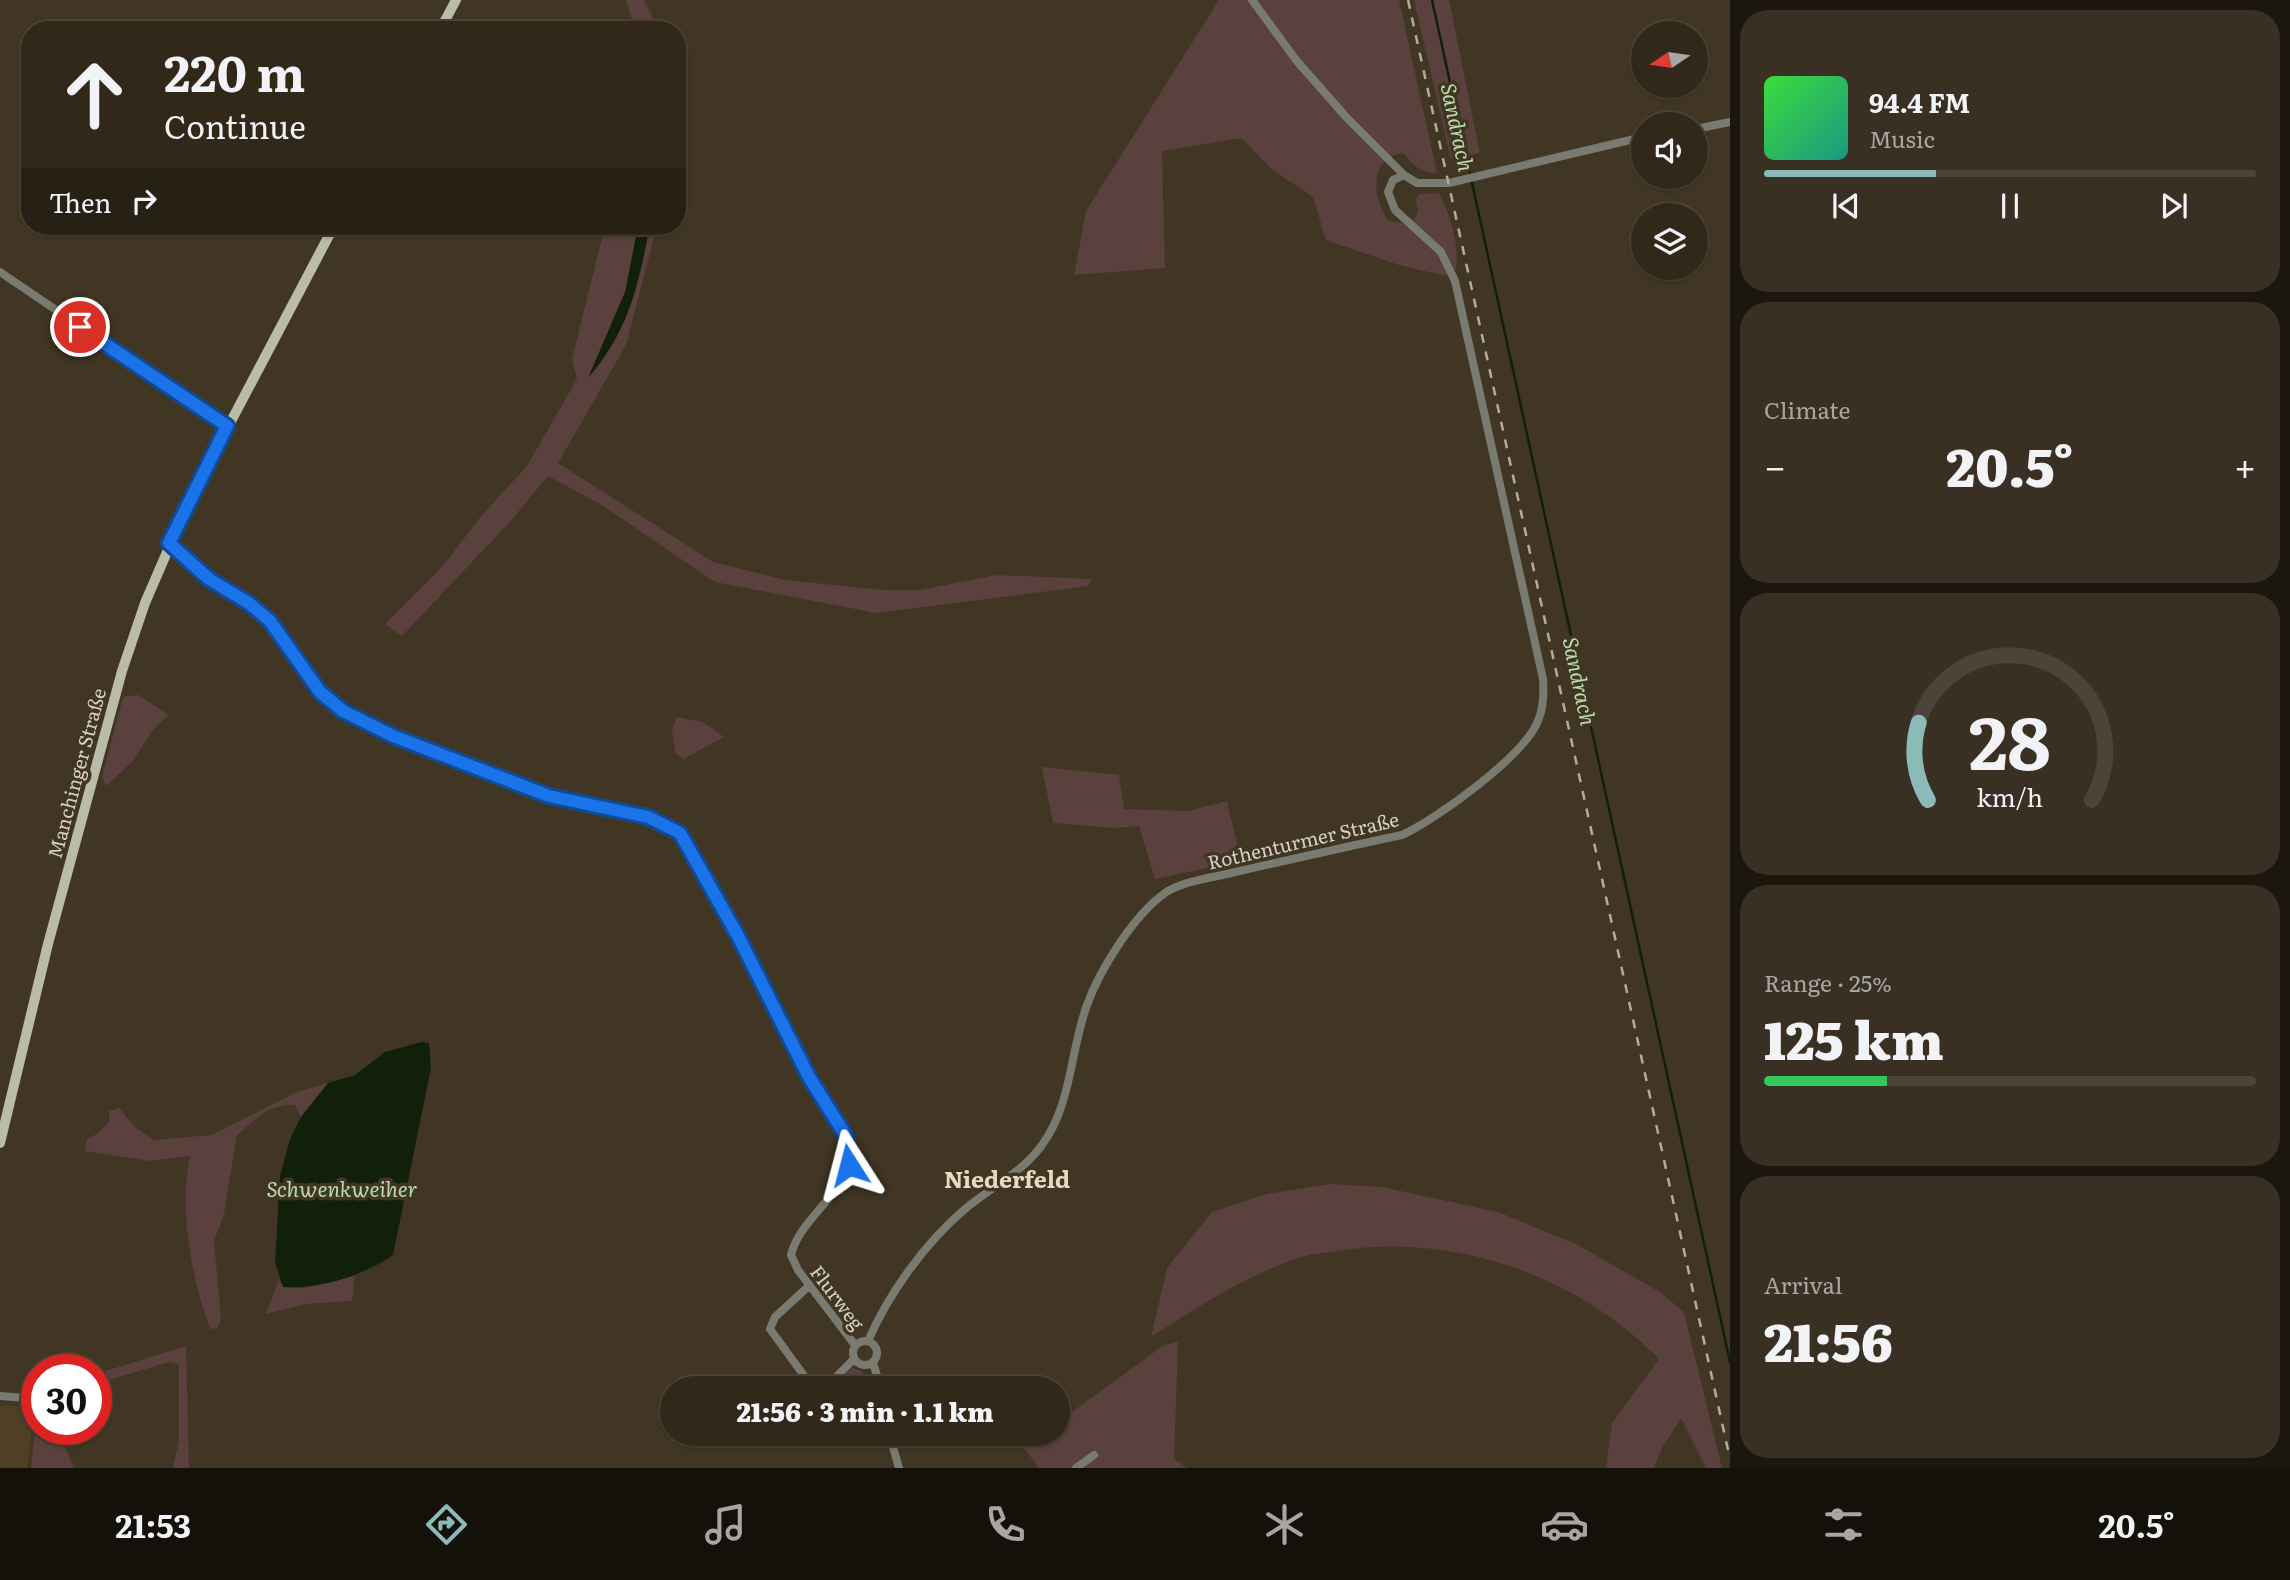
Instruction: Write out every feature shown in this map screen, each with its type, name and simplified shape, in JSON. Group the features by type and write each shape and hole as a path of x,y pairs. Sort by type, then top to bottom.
{"main road":[{"path":"445,21 456,0"},
{"name":"Manchinger Straße","path":"0,1143 18,1059 122,671 169,543 227,426 329,235"}],"street":[{"path":"1252,0 1296,60 1347,118 1404,175 1417,183 1457,181 1631,140"},
{"path":"1708,126 1730,121"},
{"name":"Rothenturmer Straße","path":"868,1341 895,1292 945,1228 1026,1163 1045,1141 1062,1105 1080,1026 1094,988 1117,947 1158,900 1184,885 1402,835 1424,825 1445,812 1513,752 1538,722 1544,700 1543,678 1455,281 1441,252 1395,210 1388,192 1393,180 1404,175"},
{"path":"0,272 227,426"},
{"name":"Flurweg","path":"169,543 209,579 250,604 270,621 320,692 343,711 393,736 537,792 592,807 648,817 680,833 738,936 809,1077 849,1145 851,1156 846,1172 793,1247 794,1263 855,1345"},
{"path":"804,1376 770,1329 775,1317 810,1285"},
{"path":"837,1376 854,1359 855,1345 868,1341 877,1351 873,1363 877,1376"},
{"path":"854,1359 861,1365 873,1363"},
{"path":"0,1396 21,1398"},
{"path":"893,1446 899,1468"},
{"path":"1076,1468 1094,1455"}],"shaded area":[{"path":"626,0 644,0 654,21 632,21"},
{"path":"1219,0 1399,0 1437,173 1418,168 1403,153 1392,156 1384,163 1376,181 1379,202 1389,221 1404,223 1415,219 1418,211 1416,199 1420,194 1439,193 1453,230 1457,250 1456,269 1446,276 1399,265 1326,240 1313,197 1271,169 1242,138 1162,151 1165,268 1074,275 1086,211"},
{"path":"1414,0 1449,0 1480,153 1451,159"},
{"path":"603,235 655,235 626,345 558,463 713,562 785,580 883,590 920,590 997,575 1092,579 1088,586 876,613 715,582 600,504 548,476 508,524 402,636 385,624 443,566 482,515 527,466 577,379 572,360"},
{"path":"139,695 168,715 151,732 134,760 106,786 102,777 123,697"},
{"path":"677,717 703,722 724,737 683,759 675,752 672,729"},
{"path":"1042,767 1119,775 1124,809 1188,811 1227,801 1241,861 1155,879 1139,826 1115,828 1053,823"},
{"path":"328,1083 301,1117 295,1105 278,1107 263,1114 237,1135 224,1214 214,1241 221,1320 217,1328 210,1329 192,1266 186,1221 190,1156 150,1161 85,1151 87,1139 97,1134 109,1122 109,1111 119,1108 134,1126 153,1140 212,1135 297,1092"},
{"path":"1330,1184 1382,1187 1498,1212 1576,1244 1660,1292 1684,1312 1722,1468 1706,1468 1681,1418 1662,1448 1654,1468 1606,1468 1612,1423 1659,1359 1627,1330 1591,1304 1552,1283 1469,1255 1425,1248 1381,1247 1306,1256 1276,1266 1239,1284 1151,1337 1167,1268 1212,1212 1267,1194"},
{"path":"355,1276 352,1301 305,1304 266,1314 279,1280 284,1287 305,1288"},
{"path":"1178,1342 1174,1459 1187,1468 1039,1468 1024,1448 1070,1446 1070,1414 1164,1345"},
{"path":"186,1346 189,1468 173,1468 179,1440 179,1364 169,1362 112,1379 112,1369"},
{"path":"852,1368 862,1371 863,1376 843,1376"},
{"path":"0,1405 21,1406 21,1445 30,1445 27,1468 0,1468"},
{"path":"33,1445 64,1445 74,1468 31,1468"}],"water":[{"path":"636,235 648,235 630,307 613,343 588,378 625,292"},
{"name":"Schwenkweiher","path":"421,1042 429,1043 431,1068 393,1255 341,1280 312,1286 283,1287 275,1263 280,1176 290,1139 301,1117 328,1083 355,1075 385,1052"}],"waterway":[{"name":"Sandrach","path":"1432,0 1730,1362"}],"railway":[{"path":"1408,0 1730,1459"}],"district":[{"name":"Niederfeld","path":"1007,1178"}],"route":[{"path":"80,327 227,426 169,543 209,579 250,604 270,621 320,692 343,711 393,736 549,796 663,821 680,833 692,850 738,936 809,1077 846,1136 851,1156 849,1165"}]}
